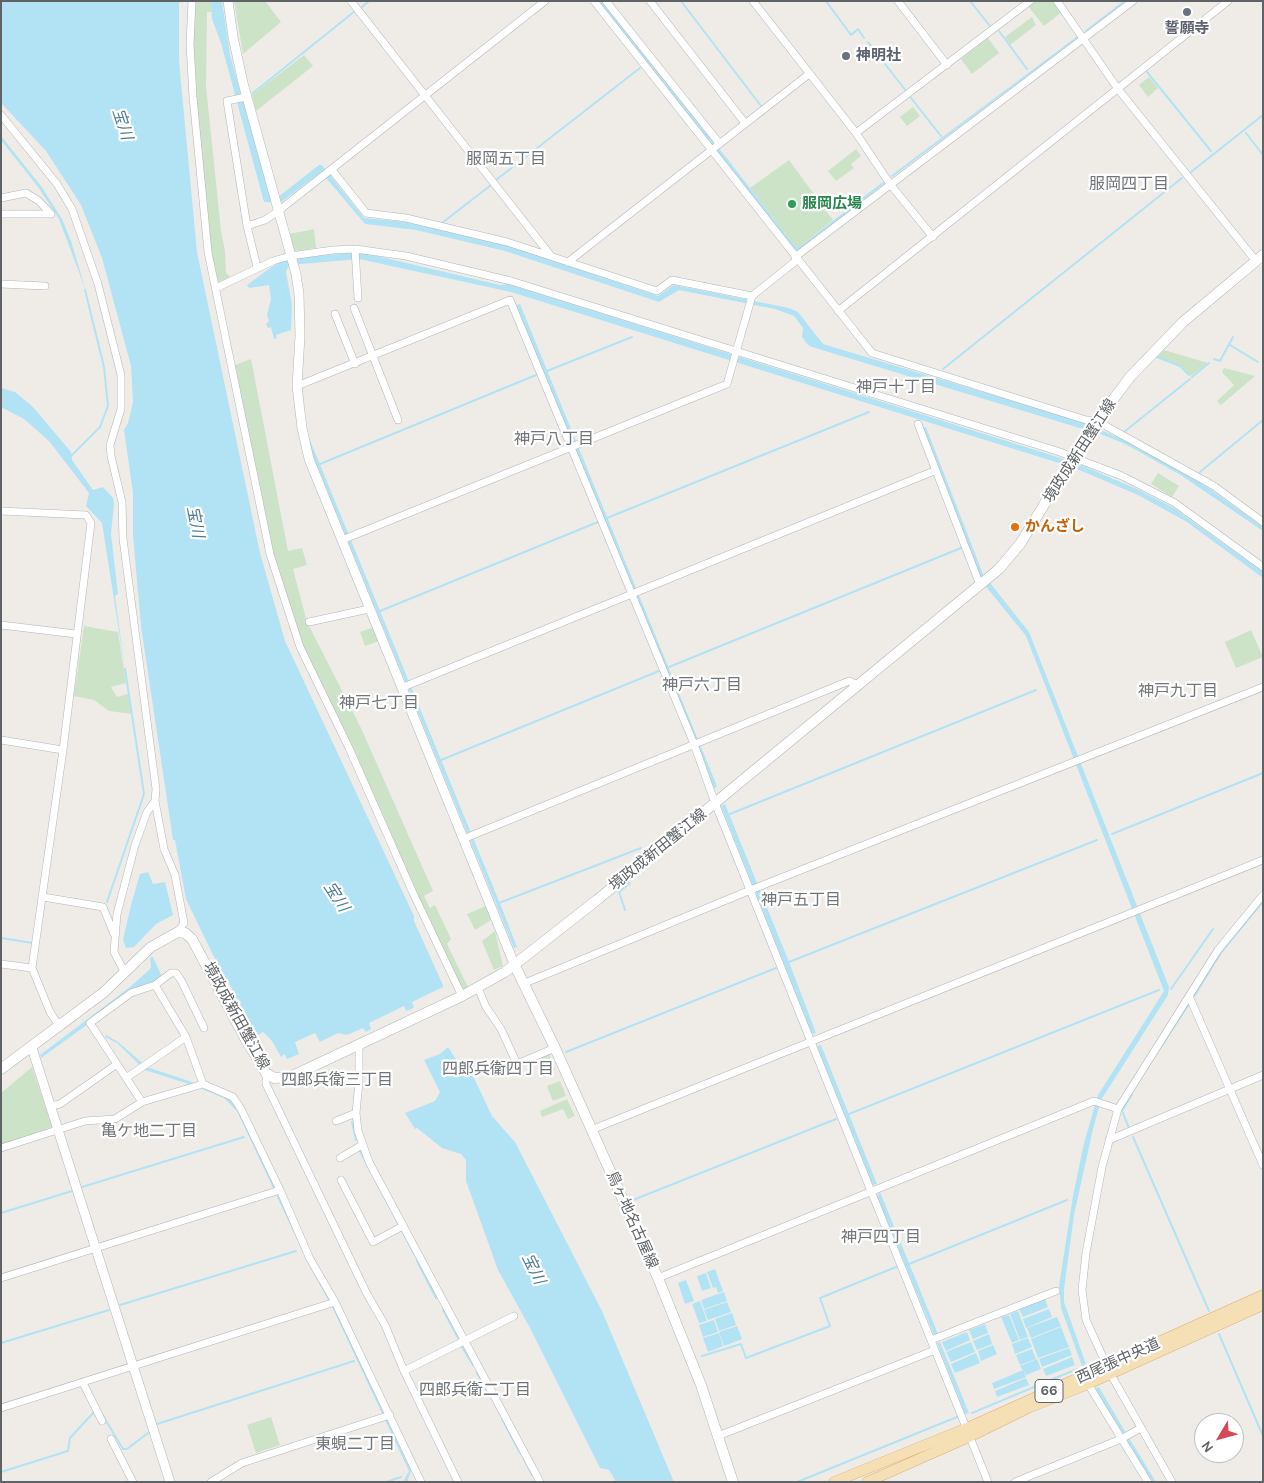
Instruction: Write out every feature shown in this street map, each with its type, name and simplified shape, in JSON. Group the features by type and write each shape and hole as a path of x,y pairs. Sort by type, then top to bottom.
{"main road":[{"name":"境政成新田蟹江線","path":"178,932 185,933 198,949 246,1040 266,1072 274,1078 283,1079 462,996 514,966 990,576 1020,544 1097,421 1130,377 1160,345 1259,258"},
{"path":"1,1069 60,1027 125,973 151,947 178,932"},
{"name":"鳥ヶ地名古屋線","path":"514,966 525,983 658,1278 701,1385 733,1482"},
{"name":"西尾張中央道","path":"834,1482 969,1432 1088,1384 1108,1370 1263,1295"},
{"name":"西尾張中央道","path":"867,1482 969,1432 1108,1370 1263,1305"}],"street":[{"path":"192,1 190,44 195,127 208,252 270,554 294,633 349,748 413,893 462,996"},
{"path":"228,1 233,38 245,97 299,294 298,386 302,428 309,459 346,538 369,609 406,686 467,837 514,966"},
{"path":"351,1 551,256"},
{"path":"247,226 265,220 275,204 329,173 545,1"},
{"path":"594,1 865,347 879,356 1097,421 1214,486 1263,522"},
{"path":"606,1 719,143"},
{"path":"650,1 745,123"},
{"path":"753,1 856,133 890,184 933,237"},
{"path":"898,1 947,64"},
{"path":"856,133 1030,1"},
{"path":"1057,1 1118,89 1259,258"},
{"path":"346,538 727,384 751,300 796,259 890,184 1133,1"},
{"path":"838,311 1228,1"},
{"path":"568,262 809,74"},
{"path":"245,97 227,101 247,226 257,267"},
{"path":"1,115 57,184 72,209 98,284 122,375 121,409 110,445 122,502 122,539 156,789 154,801 135,845 114,934 114,952 125,973"},
{"path":"329,173 366,213 406,218 507,242 657,291 672,280 751,300"},
{"path":"1,198 26,193 39,201 51,214 1,214"},
{"path":"216,288 257,267 291,260 314,252 355,251 406,256 512,281 737,353 1040,445 1122,476 1175,503 1263,567"},
{"path":"355,251 358,298"},
{"path":"1,284 45,286"},
{"path":"298,386 510,300 573,445 696,743 715,803 754,888 871,1192 988,1482"},
{"path":"354,308 398,420"},
{"path":"335,314 355,364"},
{"path":"918,424 934,471 980,585"},
{"path":"406,686 934,471"},
{"path":"1,513 86,514 91,523 63,750 32,968 50,1012 60,1027"},
{"path":"309,622 369,609"},
{"path":"1,625 76,634"},
{"path":"467,837 849,681 858,685"},
{"path":"525,983 754,888 1263,687"},
{"path":"1,740 63,750"},
{"path":"154,801 164,849 175,875 184,923 178,932"},
{"path":"591,1130 1263,860"},
{"path":"1172,1482 1108,1370 1086,1320 1082,1290 1092,1221 1118,1109 1218,950 1263,895"},
{"path":"43,897 104,907 114,934"},
{"path":"1,964 32,968"},
{"path":"142,1102 90,1023 131,993 155,985 171,973 176,973 204,1028"},
{"path":"155,985 186,1037 204,1084"},
{"path":"478,988 486,1007 501,1029 517,1064 555,1048"},
{"path":"1189,996 1263,1165"},
{"path":"126,1078 186,1037"},
{"path":"359,1044 360,1082 356,1113 362,1145 370,1164 540,1482"},
{"path":"32,1048 170,1482"},
{"path":"51,1106 60,1104 117,1064"},
{"path":"266,1072 266,1084 367,1294 385,1325 404,1371 458,1482"},
{"path":"1110,1140 1263,1075"},
{"path":"1,1148 85,1121 115,1119 142,1102 204,1084 233,1097 241,1109 310,1259 333,1303 386,1416 421,1482"},
{"path":"658,1278 1098,1102 1118,1109"},
{"path":"336,1121 356,1113"},
{"path":"340,1158 362,1145"},
{"path":"341,1180 373,1242 403,1226"},
{"path":"1,1278 278,1191"},
{"path":"931,1340 1056,1291"},
{"path":"1,1408 333,1303"},
{"path":"404,1371 514,1316"},
{"path":"718,1436 935,1350"},
{"path":"83,1383 102,1421"},
{"path":"1088,1384 1148,1482"},
{"path":"211,1482 242,1463 386,1416"},
{"path":"1015,1482 1121,1439 1141,1428"},
{"path":"111,1439 133,1482"}],"green space":[{"path":"194,1 211,1 212,12 207,12 206,86 226,273 230,277 220,282 218,281 211,251 198,127 193,45"},
{"path":"234,1 265,1 281,22 243,54"},
{"path":"1034,1 1052,1 1062,12 1044,26 1028,6"},
{"path":"1032,17 1036,25 1010,45 1005,37"},
{"path":"988,38 999,53 972,74 961,59"},
{"path":"304,55 313,66 256,111 252,95"},
{"path":"1149,77 1158,88 1148,97 1139,85"},
{"path":"913,107 920,116 907,126 900,117"},
{"path":"856,149 861,156 851,164 854,168 836,181 828,171"},
{"name":"服岡広場","path":"789,160 833,220 802,245 796,247 750,188"},
{"path":"314,229 316,248 293,251 289,234"},
{"path":"1164,350 1208,363 1191,376 1180,365 1157,357"},
{"path":"251,359 288,551 302,548 307,565 293,569 307,622 361,728 433,891 424,896 430,908 435,905 451,939 447,944 469,989 464,991 459,984 303,648 293,621 267,530 235,365"},
{"path":"1224,368 1255,376 1221,405 1217,401 1234,385 1222,372"},
{"path":"1158,473 1179,486 1172,497 1151,484"},
{"path":"84,626 118,632 126,683 111,687 117,697 128,694 132,714 109,711 94,700 74,696"},
{"path":"374,627 379,641 365,646 360,632"},
{"path":"1251,630 1263,657 1236,668 1225,642"},
{"path":"486,906 491,920 475,930 467,914"},
{"path":"495,931 503,966 494,970 482,941"},
{"path":"549,1054 555,1069 545,1074 540,1062 541,1057"},
{"path":"32,1067 52,1127 1,1145 1,1093"},
{"path":"560,1081 566,1096 553,1101 547,1086"},
{"path":"567,1099 575,1116 568,1119 563,1109 542,1117 540,1111"},
{"path":"271,1417 280,1445 256,1453 247,1425"}],"water":[{"name":"宝川","path":"1,1 179,1 179,61 197,252 260,553 285,641 414,916 414,921 443,985 443,987 412,1002 414,1007 412,1009 406,1011 404,1006 369,1023 371,1029 366,1032 363,1028 347,1035 338,1033 320,1042 315,1033 295,1042 299,1054 287,1059 284,1054 281,1057 272,1041 263,1032 252,1038 241,1008 227,979 224,979 215,963 215,959 186,899 175,840 173,840 141,626 133,536 133,493 124,430 128,423 133,402 131,366 102,258 81,205 46,151 1,103"},
{"path":"211,1 222,1 230,55 270,197 278,197 319,165 322,165 364,218 406,222 506,245 658,296 674,285 789,308 798,312 823,344 1086,423 1083,429 812,347 802,337 803,328 794,316 775,309 679,290 659,302 505,251 416,230 365,224 321,172 280,203 264,202 221,43 212,19"},
{"path":"599,1 604,1 796,247 802,245 884,181 885,183 798,251 794,249"},
{"path":"1,136 41,186 62,219 71,241 86,291 59,219 38,187 1,140"},
{"path":"364,253 500,285 508,284 1064,459 1062,464 511,292 359,259 289,265 286,272 292,305 291,330 276,335 277,338 274,339 271,327 268,328 266,324 269,321 267,315 271,299 269,285 249,288 247,285 286,259"},
{"path":"520,304 717,786 714,789 516,305"},
{"path":"1,388 15,392 33,407 71,452 72,460 93,490 103,487 113,498 111,534 118,594 115,596 125,670 102,523 86,506 89,493 49,441 24,419 1,407"},
{"path":"921,427 926,427 983,574 1029,632 1169,987 1168,995 1101,1100 1093,1129 1074,1215 1064,1289 1064,1302 1086,1364 1082,1366 1061,1308 1059,1286 1073,1196 1084,1143 1098,1095 1164,991 1026,636 979,578"},
{"path":"305,428 517,947 514,948 312,453"},
{"path":"1101,430 1138,446 1199,481 1263,527 1263,531 1179,474 1125,444 1098,433"},
{"path":"1079,464 1139,490 1174,508 1263,572 1263,578 1187,522 1138,495 1077,469"},
{"path":"725,804 816,1033 812,1034 721,806"},
{"path":"148,872 153,884 165,882 173,915 156,924 134,947 126,948 123,940 131,905 140,874"},
{"path":"1263,899 1263,903 1222,953 1195,997 1193,995 1221,952"},
{"path":"153,957 162,977 153,984 131,993 41,1058 40,1055 130,987 149,970 151,967 150,958"},
{"path":"106,1035 118,1042 147,1067 195,1083 192,1085 145,1070 117,1043 105,1037"},
{"path":"821,1045 877,1184 873,1185 817,1046"},
{"name":"宝川","path":"448,1047 461,1067 474,1078 492,1116 515,1142 602,1311 674,1482 616,1482 609,1470 600,1468 530,1328 498,1270 466,1181 466,1160 461,1154 442,1148 417,1128 415,1129 405,1113 435,1101 440,1092 424,1060 440,1054"},
{"path":"206,1087 234,1102 335,1308 411,1471 407,1482 404,1480 409,1471 333,1309 307,1261 237,1111 224,1098 202,1089"},
{"path":"880,1192 938,1334 934,1335 877,1196"},
{"path":"715,1269 723,1291 718,1293 716,1287 713,1288 707,1272"},
{"path":"706,1273 711,1288 702,1291 697,1276"},
{"path":"686,1280 694,1301 685,1304 678,1283"},
{"path":"724,1292 727,1301 704,1309 701,1300"},
{"path":"1045,1299 1048,1307 1023,1317 1019,1309"},
{"path":"700,1301 707,1321 699,1323 692,1304"},
{"path":"727,1302 731,1312 708,1320 704,1310"},
{"path":"1049,1309 1052,1317 1026,1328 1023,1319"},
{"path":"1018,1311 1028,1337 1020,1340 1010,1314"},
{"path":"732,1313 736,1325 719,1331 715,1319"},
{"path":"1009,1315 1019,1340 1012,1343 1001,1317"},
{"path":"1057,1317 1061,1326 1031,1338 1027,1328"},
{"path":"714,1320 718,1332 703,1337 699,1325"},
{"path":"985,1324 988,1333 973,1339 969,1330"},
{"path":"737,1326 742,1339 724,1346 719,1332"},
{"path":"1061,1327 1069,1347 1038,1358 1031,1339"},
{"path":"967,1332 970,1340 946,1351 942,1342"},
{"path":"719,1333 723,1346 708,1352 703,1338"},
{"path":"989,1334 992,1344 977,1350 973,1341"},
{"path":"1028,1338 1032,1347 1015,1354 1012,1344"},
{"path":"940,1342 969,1413 965,1414 937,1343"},
{"path":"971,1342 975,1352 951,1362 946,1352"},
{"path":"993,1345 997,1354 981,1361 978,1351"},
{"path":"1069,1348 1072,1355 1042,1367 1039,1359"},
{"path":"1032,1349 1036,1359 1020,1365 1016,1355"},
{"path":"976,1353 980,1363 955,1373 951,1364"},
{"path":"1072,1357 1075,1365 1046,1376 1043,1369"},
{"path":"1037,1359 1041,1369 1026,1375 1020,1366"},
{"path":"1023,1370 1026,1377 994,1389 992,1383"},
{"path":"1026,1378 1029,1385 997,1397 995,1391"},
{"path":"1099,1387 1156,1482 1150,1482 1095,1389"}],"waterway":[{"path":"361,8 369,1"},
{"path":"681,1 761,106"},
{"path":"826,1 851,35 858,29 864,38"},
{"path":"970,1 990,26"},
{"path":"1086,31 1125,1"},
{"path":"253,93 355,11"},
{"path":"999,31 1027,69"},
{"path":"892,176 1078,37"},
{"path":"868,42 906,91"},
{"path":"496,180 640,68"},
{"path":"1147,72 1211,151"},
{"path":"911,98 941,136"},
{"path":"1191,172 1263,115"},
{"path":"1246,133 1263,155"},
{"path":"943,369 1182,178"},
{"path":"442,223 491,185"},
{"path":"71,456 100,427 108,406 104,367 85,290"},
{"path":"547,371 632,337"},
{"path":"1214,359 1220,361 1233,337"},
{"path":"1230,345 1258,362"},
{"path":"1157,357 1180,366 1189,375"},
{"path":"1192,377 1209,363"},
{"path":"320,464 536,375"},
{"path":"1124,432 1190,379"},
{"path":"607,518 869,412"},
{"path":"1200,472 1263,420"},
{"path":"380,611 598,522"},
{"path":"669,667 961,548"},
{"path":"107,902 144,794 125,669"},
{"path":"441,760 659,671"},
{"path":"730,814 1036,690"},
{"path":"1112,834 1263,773"},
{"path":"789,962 1097,840"},
{"path":"499,903 641,848"},
{"path":"625,910 619,892 630,883"},
{"path":"1171,989 1213,929"},
{"path":"1,938 33,943"},
{"path":"566,1052 776,968"},
{"path":"849,1114 1159,990"},
{"path":"1159,1050 1189,1004"},
{"path":"1129,1128 1122,1111 1132,1094"},
{"path":"633,1200 836,1119"},
{"path":"352,1122 356,1140"},
{"path":"82,1187 244,1137"},
{"path":"1133,1137 1209,1311"},
{"path":"360,1151 399,1225"},
{"path":"1,1213 72,1191"},
{"path":"909,1264 1067,1200"},
{"path":"402,1231 415,1255"},
{"path":"120,1305 296,1251"},
{"path":"417,1261 436,1298"},
{"path":"702,1356 741,1344 746,1358 830,1326 820,1298 896,1267"},
{"path":"1,1343 109,1310"},
{"path":"443,1310 458,1338"},
{"path":"1219,1334 1263,1436"},
{"path":"462,1347 473,1365"},
{"path":"157,1424 354,1361"},
{"path":"972,1413 1077,1369"},
{"path":"477,1373 489,1394"},
{"path":"1,1472 68,1451 70,1438 94,1412"},
{"path":"102,1414 123,1449 127,1449 148,1433"},
{"path":"797,1482 957,1417"},
{"path":"502,1419 520,1453"},
{"path":"524,1459 532,1475"},
{"path":"386,1482 401,1477"}],"place":[{"name":"誓願寺","path":"1187,12"},
{"name":"神明社","path":"846,56"},
{"name":"服岡広場","path":"792,204"},
{"name":"かんざし","path":"1015,527"}],"district":[{"name":"服岡五丁目","path":"506,159"},
{"name":"服岡四丁目","path":"1129,184"},
{"name":"神戸十丁目","path":"896,387"},
{"name":"神戸八丁目","path":"554,439"},
{"name":"神戸六丁目","path":"702,685"},
{"name":"神戸九丁目","path":"1178,691"},
{"name":"神戸七丁目","path":"379,703"},
{"name":"神戸五丁目","path":"801,900"},
{"name":"四郎兵衛四丁目","path":"498,1069"},
{"name":"四郎兵衛三丁目","path":"337,1080"},
{"name":"亀ケ地二丁目","path":"149,1131"},
{"name":"神戸四丁目","path":"881,1237"},
{"name":"四郎兵衛二丁目","path":"475,1390"},
{"name":"東蜆二丁目","path":"355,1444"}]}
